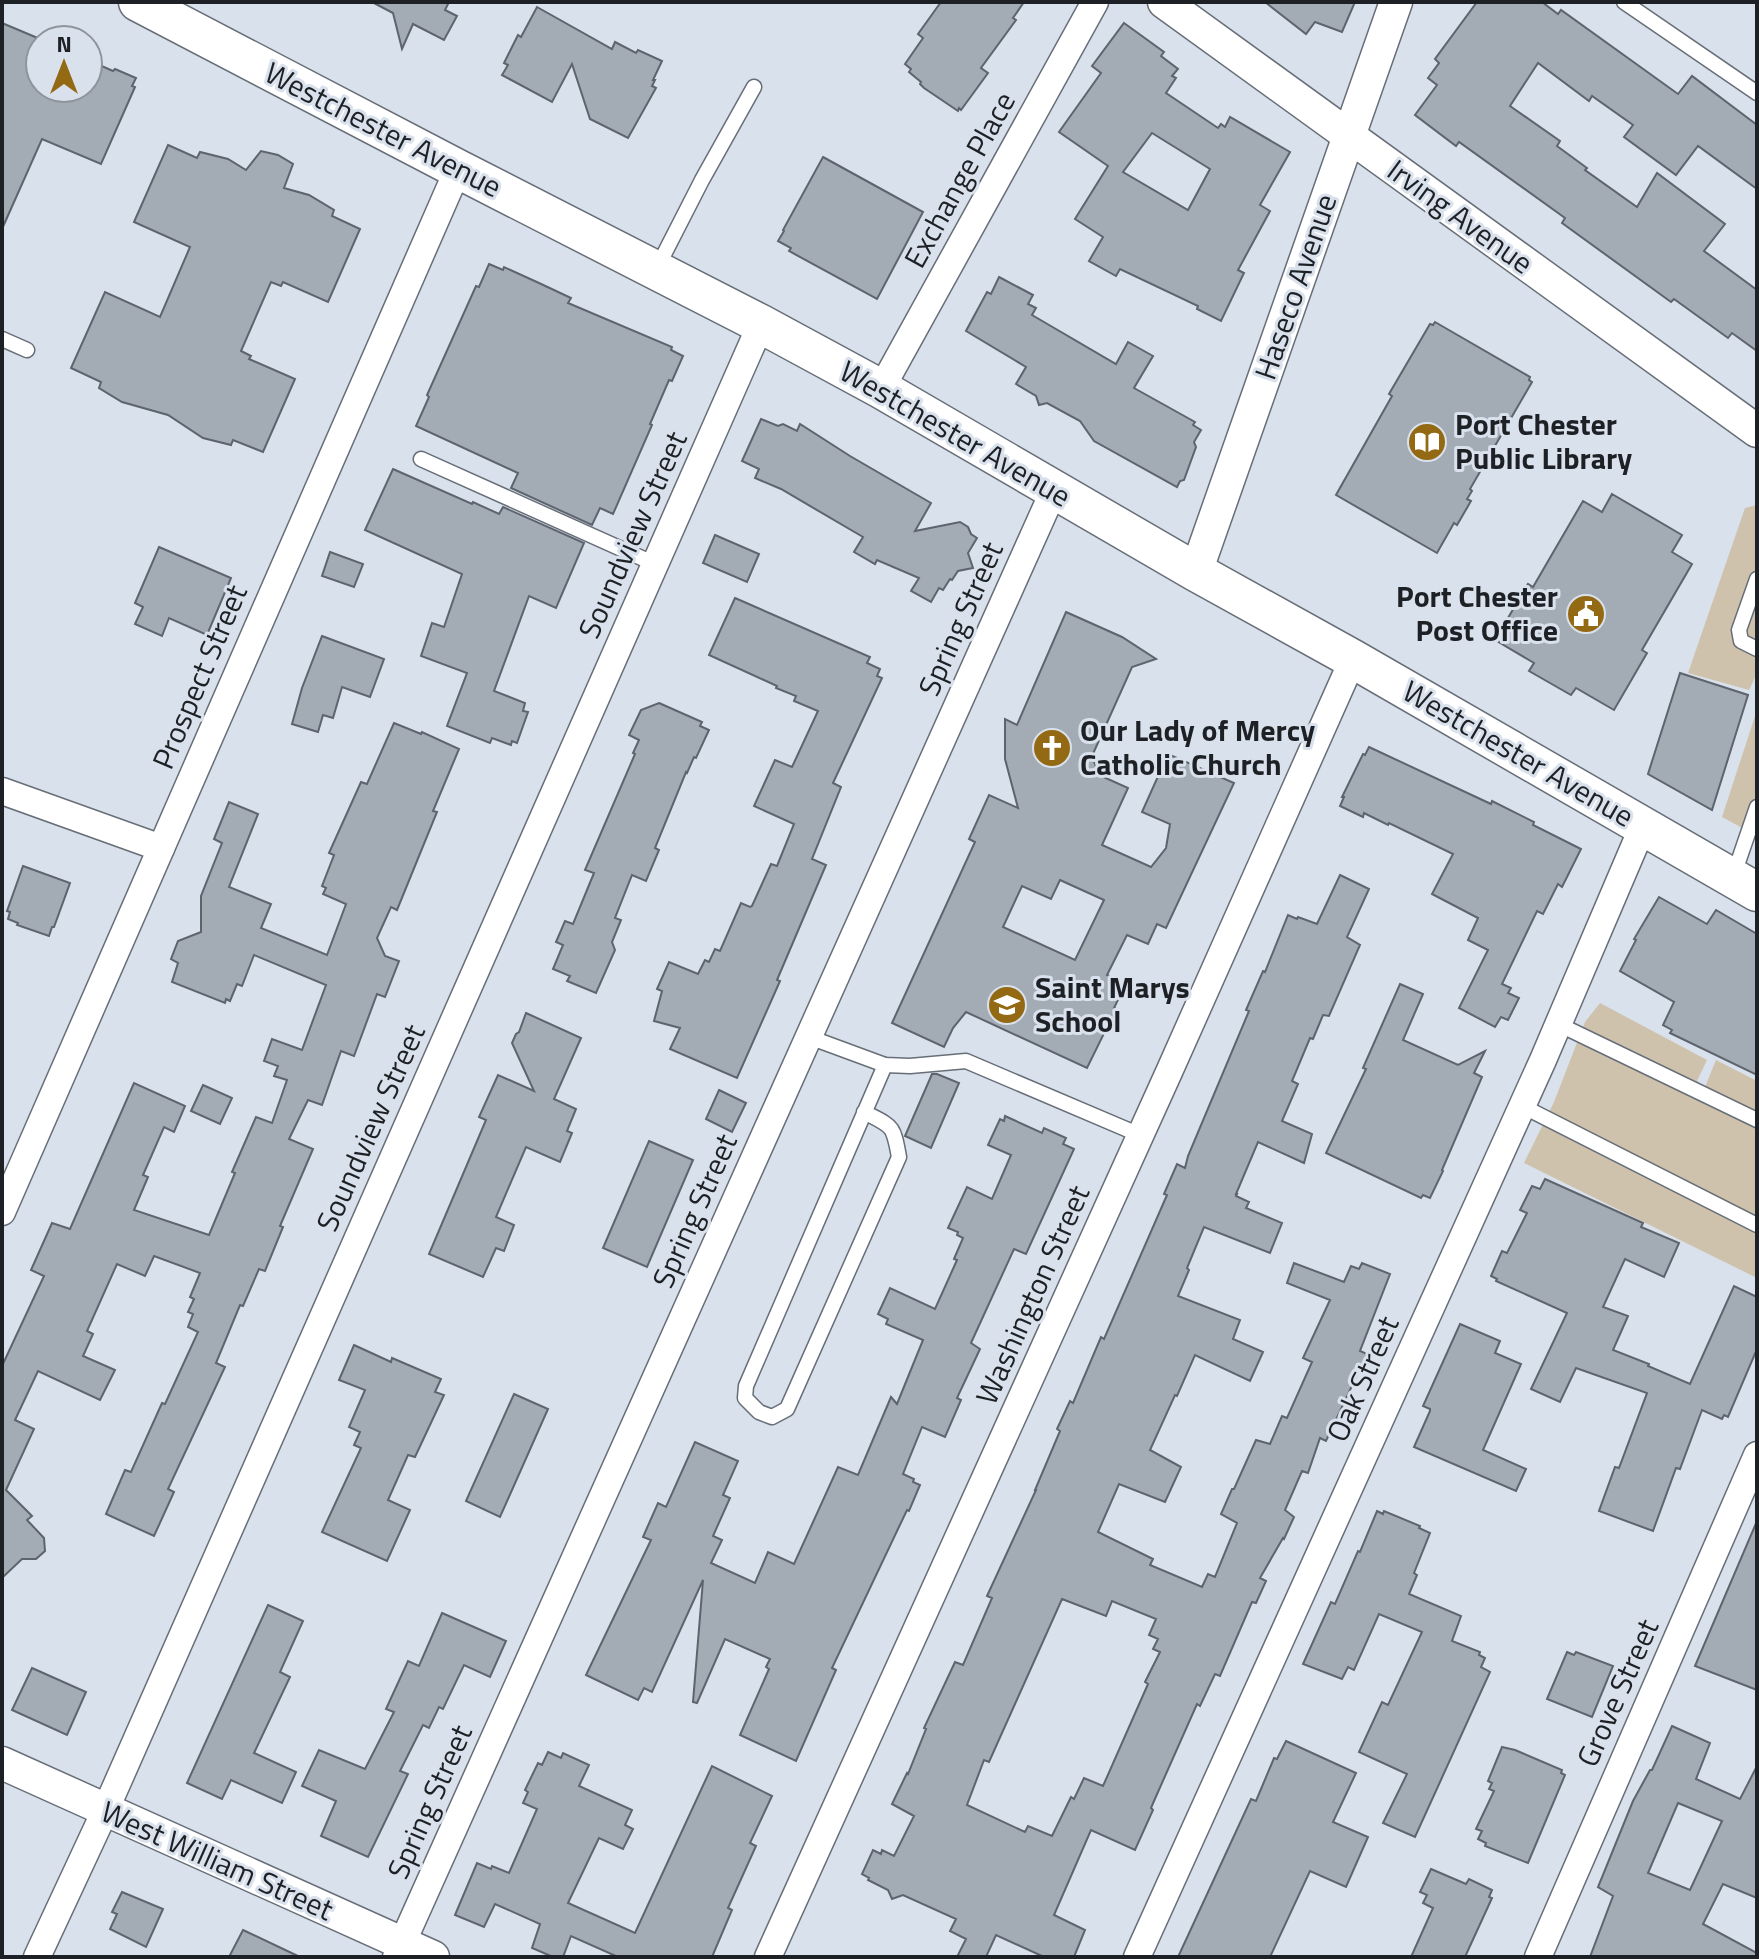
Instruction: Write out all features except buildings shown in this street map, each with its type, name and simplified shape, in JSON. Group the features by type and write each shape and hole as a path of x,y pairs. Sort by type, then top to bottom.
{"main road":[{"name":"Westchester Avenue","path":"156,6 458,169 881,389 1745,885"}],"street":[{"name":"Exchange Place","path":"881,389 1095,2"},
{"name":"Irving Avenue","path":"1164,2 1757,431"},
{"name":"Haseco Avenue","path":"1196,572 1396,2"},
{"name":"Prospect Street","path":"2,1212 458,169"},
{"name":"Soundview Street","path":"37,1957 105,1811 761,324"},
{"name":"Spring Street","path":"399,1950 1054,490"},
{"name":"Washington Street","path":"768,1957 1353,659"},
{"path":"2,791 161,848"},
{"name":"Oak Street","path":"1137,1957 1522,1106 1643,826"},
{"name":"Grove Street","path":"1538,1957 1757,1455"},
{"name":"West William Street","path":"2,1763 399,1950 433,1957"}],"lane":[{"path":"1624,2 1757,93"},
{"path":"656,270 754,87"},
{"path":"2,339 27,350"},
{"path":"421,459 655,564"},
{"path":"1757,579 1739,630 1741,641 1757,649"},
{"path":"1745,885 1757,807"},
{"path":"1558,1024 1757,1120"},
{"path":"809,1037 885,1065 966,1061 1140,1135"},
{"path":"864,1112 889,1125 895,1136 899,1157 787,1409 772,1417 759,1412 745,1398 746,1386 864,1112 885,1065"},
{"path":"1522,1106 1757,1225"}],"shaded area":[{"path":"1757,505 1757,673 1749,690 1688,673 1745,508"},
{"path":"1757,710 1757,836 1722,817"},
{"path":"1600,1003 1707,1060 1697,1081 1705,1087 1716,1060 1757,1081 1757,1278 1524,1163 1554,1102 1585,1022"}],"place":[{"name":"Port Chester Public Library","path":"1427,442"},
{"name":"Port Chester Post Office","path":"1586,614"},
{"name":"Our Lady of Mercy Catholic Church","path":"1052,748"},
{"name":"Saint Marys School","path":"1007,1005"}]}
